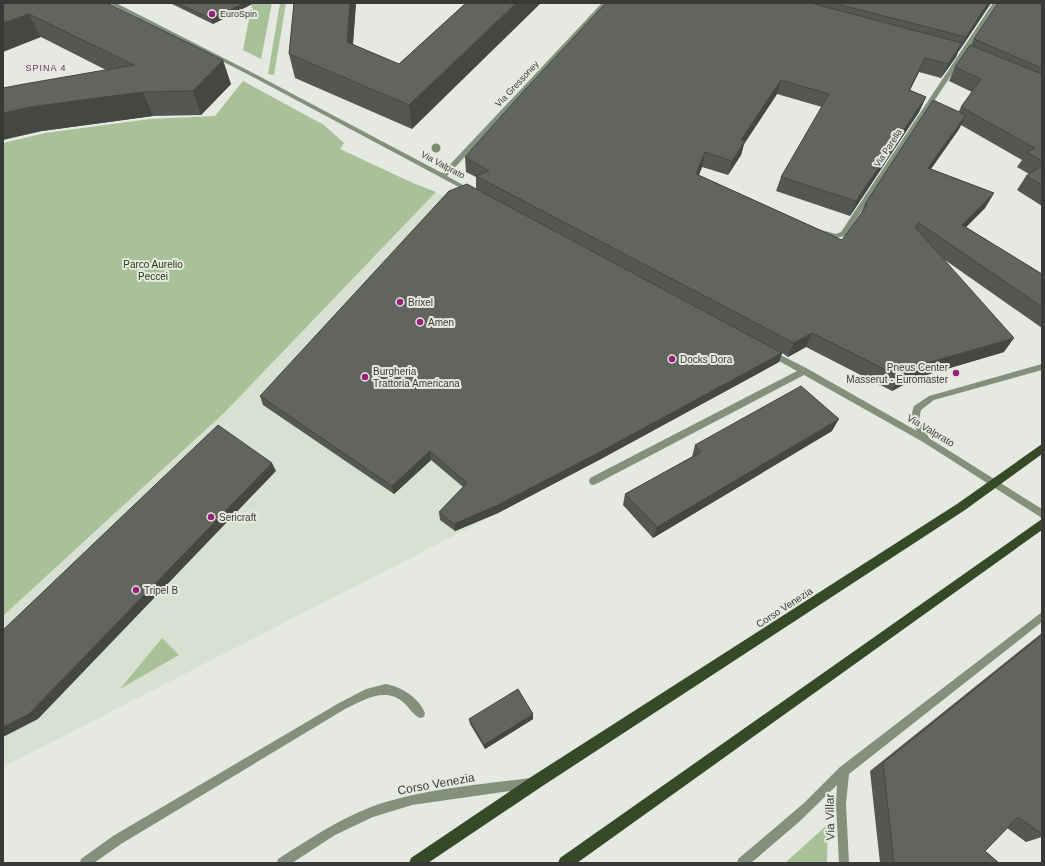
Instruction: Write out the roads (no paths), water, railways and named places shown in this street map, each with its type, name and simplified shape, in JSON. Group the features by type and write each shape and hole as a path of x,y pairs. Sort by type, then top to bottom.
{"main road":[{"name":"Corso Venezia","path":"416,863 536,782 996,483 1042,448"},
{"path":"565,863 1042,524"}],"street":[{"name":"Via Valprato","path":"112,3 253,75 477,195"},
{"name":"Via Gressoney","path":"443,176 605,3"},
{"name":"Via Parella","path":"809,229 836,236 844,234 996,3"},
{"path":"954,53 969,58"},
{"name":"Via Valprato","path":"763,349 805,371 926,440 996,483 1042,514"},
{"path":"926,440 915,420 917,408 932,398 1042,367"},
{"path":"593,481 805,371"},
{"path":"742,863 823,793 844,770 1042,616"},
{"path":"85,863 131,832 342,706 372,692 391,689 408,699 420,713"},
{"name":"Via Villar","path":"844,770 841,804 844,863"},
{"name":"Corso Venezia","path":"282,863 332,832 372,812 412,800 536,782"}],"place":[{"name":"EuroSpin","path":"212,14"},
{"name":"Brixel","path":"400,302"},
{"name":"Amen","path":"420,322"},
{"name":"Docks Dora","path":"672,359"},
{"name":"Pneus Center Masserut - Euromaster","path":"956,373"},
{"name":"Burgheria Trattoria Americana","path":"365,377"},
{"name":"Sericraft","path":"211,517"},
{"name":"Tripel B","path":"136,590"}],"district":[{"name":"SPINA 4","path":"46,68"}],"park label":[{"name":"Parco Aurelio Peccei","path":"153,270"}]}
